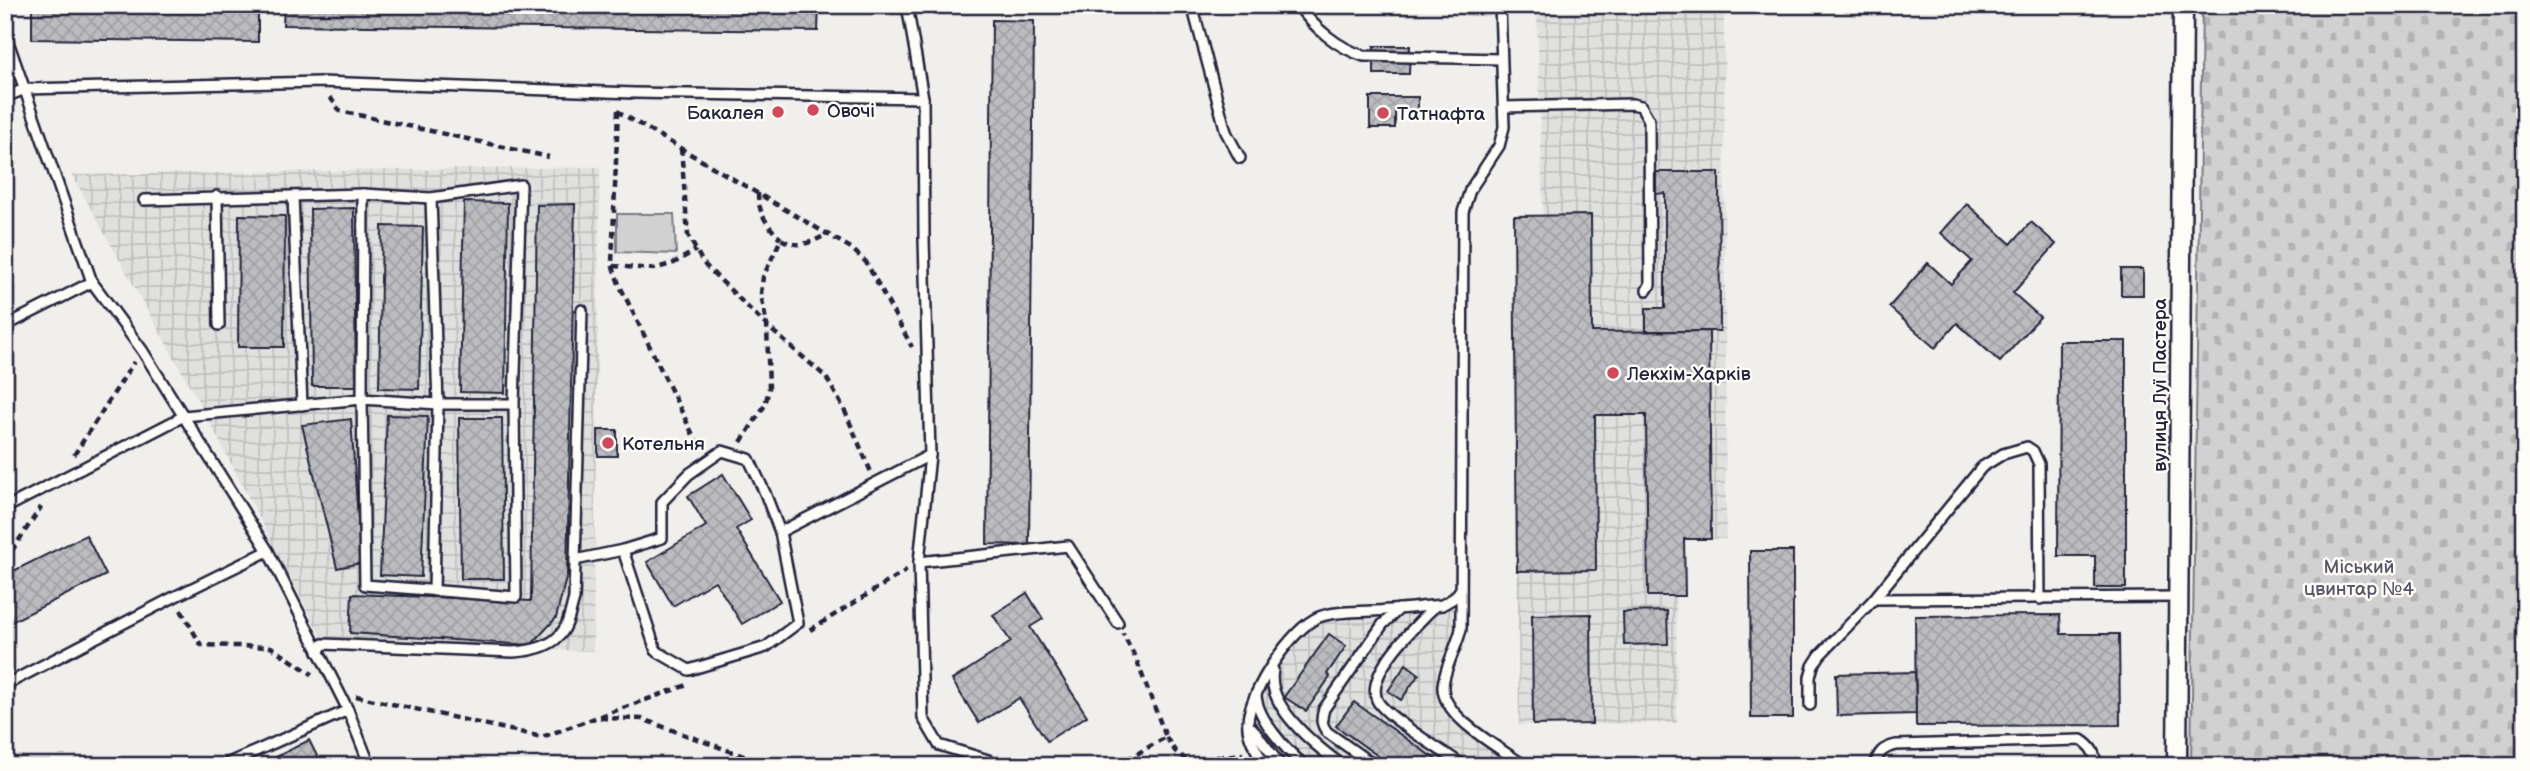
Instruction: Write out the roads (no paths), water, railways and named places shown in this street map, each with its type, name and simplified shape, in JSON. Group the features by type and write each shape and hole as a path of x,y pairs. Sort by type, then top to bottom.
{"street":[{"name":"вулиця Луї Пастера","path":"2177,766 2183,5"}],"lane":[{"path":"907,5 923,98 930,455 919,562 923,718 939,746 987,764"},
{"path":"1192,5 1226,132 1240,158"},
{"path":"1298,5 1328,37 1364,56 1501,59"},
{"path":"1500,5 1504,127 1499,146 1470,190 1463,212 1461,629 1443,684 1444,695 1455,715 1525,766"},
{"path":"5,33 92,282 142,350 268,551 348,710 370,766"},
{"path":"5,97 25,89 320,82 923,98"},
{"path":"1504,107 1641,106 1649,120 1650,285 1647,290"},
{"path":"144,200 363,194 431,198 521,185 514,404 516,597 365,584 363,194"},
{"path":"217,196 219,325"},
{"path":"293,196 302,405"},
{"path":"431,198 438,404 435,592"},
{"path":"5,326 92,282"},
{"path":"317,652 323,644 513,652 538,648 563,632 574,599 582,310"},
{"path":"5,508 184,416 362,399 438,404 514,404"},
{"path":"1810,705 1813,666 1819,655 1874,599 1982,467 2003,454 2027,447 2033,451 2039,464 2040,599"},
{"path":"575,560 662,538 662,502 689,474 722,451 749,458 780,532 798,623 766,647 689,670 656,651 623,550"},
{"path":"780,532 930,455"},
{"path":"919,562 1068,546 1118,623"},
{"path":"5,685 268,551"},
{"path":"1265,766 1249,735 1247,720 1256,694 1274,664 1285,646 1303,627 1319,617 1345,612 1435,606 1454,598 1462,587"},
{"path":"1874,599 2179,597"},
{"path":"1435,606 1402,640 1378,675 1376,697 1385,711 1464,766"},
{"path":"1375,766 1327,732 1321,717 1383,624 1399,609"},
{"path":"1274,664 1273,685 1280,703 1303,734 1343,766"},
{"path":"1256,694 1256,702 1266,720 1285,748 1304,766"},
{"path":"222,766 348,710"},
{"path":"1247,720 1281,766"},
{"path":"1875,766 1878,755 1884,748 1896,745 2081,740 2090,745 2096,766"}],"place":[{"name":"Овочі","path":"813,110"},
{"name":"Бакалея","path":"778,112"},
{"name":"Татнафта","path":"1383,113"},
{"name":"Лекхім-Харків","path":"1613,373"},
{"name":"Котельня","path":"608,443"}],"park label":[{"name":"Міський цвинтар №4","path":"2359,577"}]}
